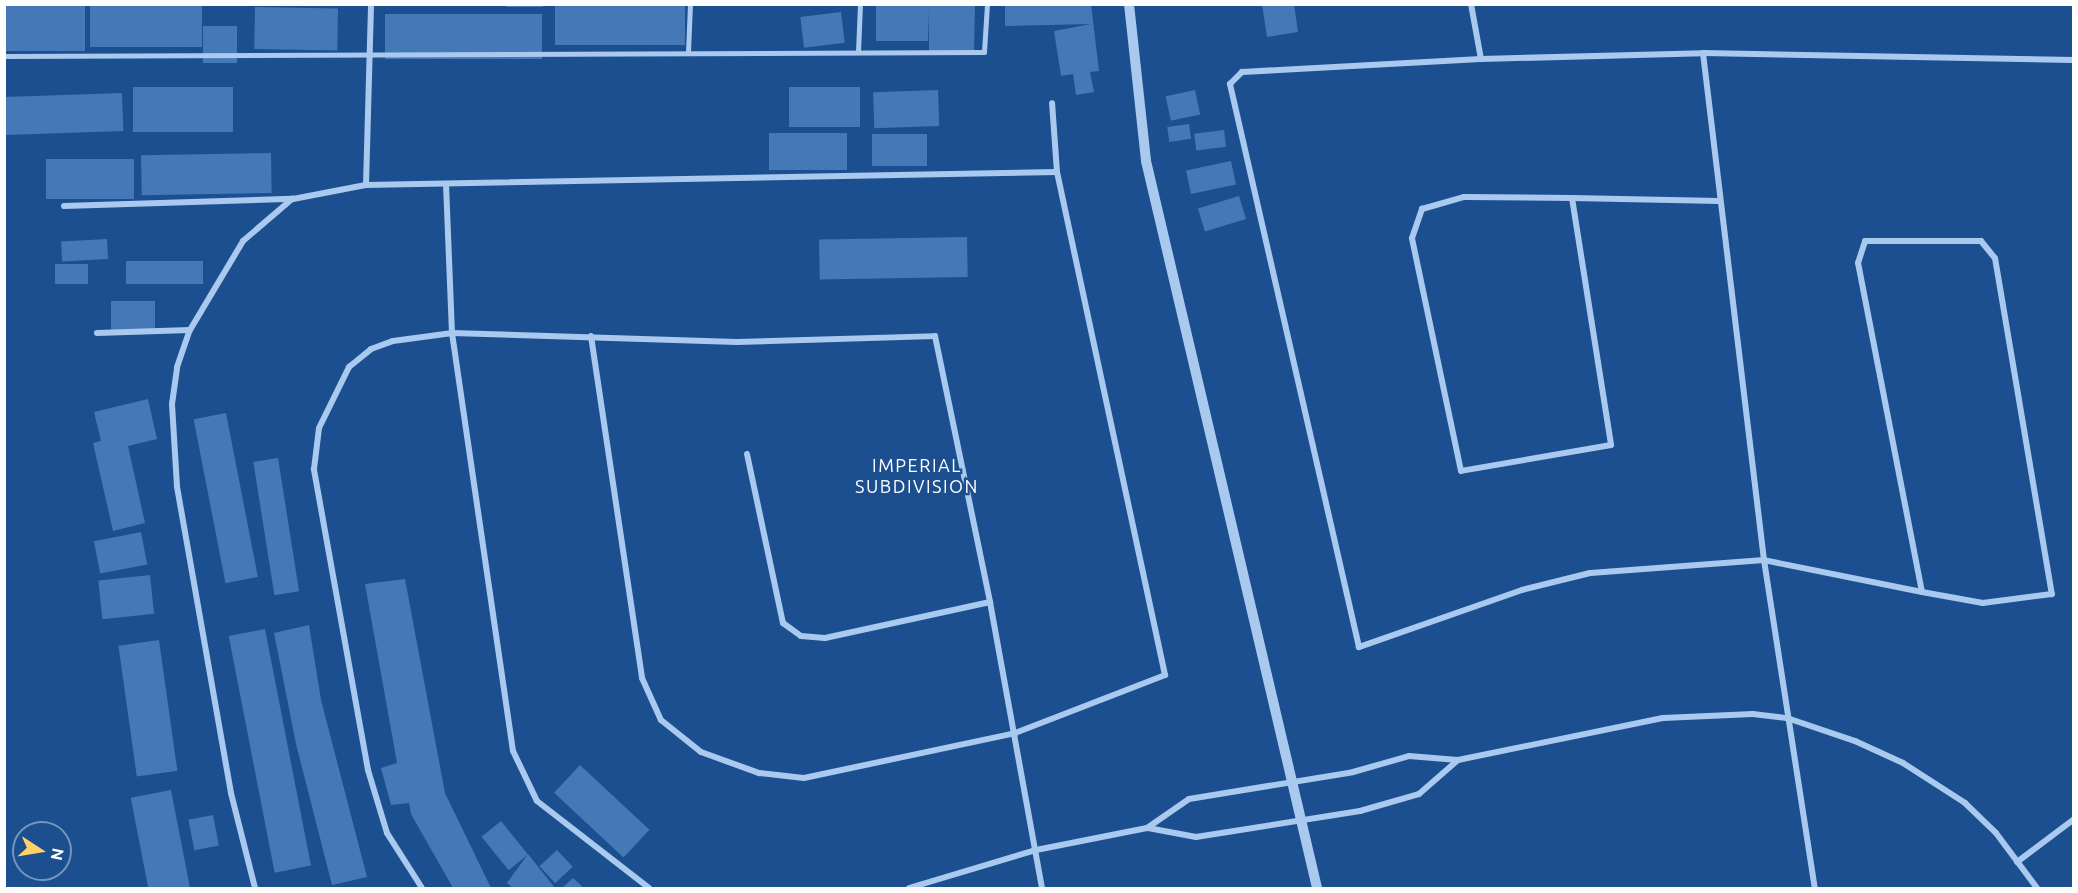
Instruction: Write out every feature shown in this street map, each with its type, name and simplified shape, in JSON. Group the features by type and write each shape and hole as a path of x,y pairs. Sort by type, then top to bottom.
{"street":[{"path":"366,185 371,4"},
{"path":"1129,4 1146,161 1294,782 1317,888"},
{"path":"1471,4 1481,58"},
{"path":"1703,53 1764,560 1815,888"},
{"path":"1922,592 1858,263 1865,241 1981,241 1995,258 2052,594 1983,603 1922,592 1764,560 1590,573 1522,590 1359,647 1230,84 1242,72 1481,58 1703,53 2073,60"},
{"path":"591,336 642,678 661,720 701,752 759,773 804,778 1015,733 1165,675 1057,172 1052,103"},
{"path":"64,206 292,199 366,185 1057,172"},
{"path":"446,184 452,333 513,751 537,801 649,888"},
{"path":"1572,198 1611,445 1461,471 1412,238 1415,223 1422,209 1464,197 1572,198 1719,201"},
{"path":"255,888 231,793 177,486 172,404 177,367 190,330 243,241 292,199"},
{"path":"97,333 190,330"},
{"path":"422,888 387,833 368,770 314,469 319,428 349,367 371,349 393,341 452,333 736,342 935,336 990,602 1042,888"},
{"path":"747,454 783,623 801,636 825,639 990,602"},
{"path":"1147,828 1189,800 1353,772 1409,756 1458,760 1663,718 1753,714 1787,718 1903,763 1965,803 1996,833 2037,888"},
{"path":"909,888 1036,850 1147,828 1196,837 1360,811 1419,794 1458,760"},
{"path":"2018,862 2073,819"}],"lane":[{"path":"688,52 690,4"},
{"path":"858,52 860,4"},
{"path":"4,56 984,52 987,4"}],"building":[{"path":"4,4 85,4 85,51 4,51"},
{"path":"90,4 202,4 202,47 90,47"},
{"path":"506,4 543,4 543,7 506,7"},
{"path":"555,4 685,4 685,45 555,45"},
{"path":"876,4 975,4 974,55 929,55 929,9 928,41 876,41"},
{"path":"1005,4 1091,4 1099,71 1090,72 1094,92 1076,95 1073,74 1061,76 1054,31 1091,24 1005,26"},
{"path":"1262,4 1294,4 1298,32 1267,37"},
{"path":"255,7 338,8 337,50 254,49"},
{"path":"841,12 845,43 804,48 800,17"},
{"path":"385,14 542,14 542,59 385,59"},
{"path":"203,26 237,26 237,63 203,63"},
{"path":"133,87 233,87 233,132 133,132"},
{"path":"789,87 860,87 860,127 789,127"},
{"path":"938,90 939,126 874,128 873,92"},
{"path":"1195,90 1200,114 1171,121 1166,96"},
{"path":"122,93 123,131 5,135 4,97"},
{"path":"1189,124 1191,139 1169,142 1167,127"},
{"path":"1224,130 1226,147 1196,151 1194,134"},
{"path":"769,133 847,133 847,170 769,170"},
{"path":"872,134 927,134 927,166 872,166"},
{"path":"271,153 272,193 142,195 141,155"},
{"path":"46,159 134,159 134,199 46,199"},
{"path":"1231,161 1236,184 1191,194 1186,171"},
{"path":"1239,196 1246,219 1205,232 1198,209"},
{"path":"967,237 968,277 820,280 819,240"},
{"path":"107,239 108,259 62,261 61,241"},
{"path":"126,261 203,261 203,284 126,284"},
{"path":"55,264 88,264 88,284 55,284"},
{"path":"111,301 155,301 155,333 111,333"},
{"path":"148,399 157,439 128,446 145,523 113,531 93,443 101,441 94,412"},
{"path":"226,413 258,577 225,583 194,419"},
{"path":"278,458 299,591 274,595 253,462"},
{"path":"141,532 147,564 100,574 94,541"},
{"path":"150,575 154,614 102,619 98,580"},
{"path":"405,579 445,793 491,888 453,888 411,814 409,803 391,805 381,768 397,763 365,584"},
{"path":"309,625 321,700 367,877 332,885 296,744 274,633"},
{"path":"265,629 311,866 275,873 229,636"},
{"path":"159,640 177,771 137,776 118,646"},
{"path":"580,765 649,830 624,858 554,793"},
{"path":"171,790 190,888 148,888 131,798"},
{"path":"213,815 219,845 194,850 188,820"},
{"path":"501,821 528,854 509,870 482,837"},
{"path":"557,850 573,867 555,883 539,866"},
{"path":"528,854 555,888 513,888 507,883"},
{"path":"573,878 584,888 562,888"}],"district":[{"name":"IMPERIAL SUBDIVISION","path":"917,476"}]}
